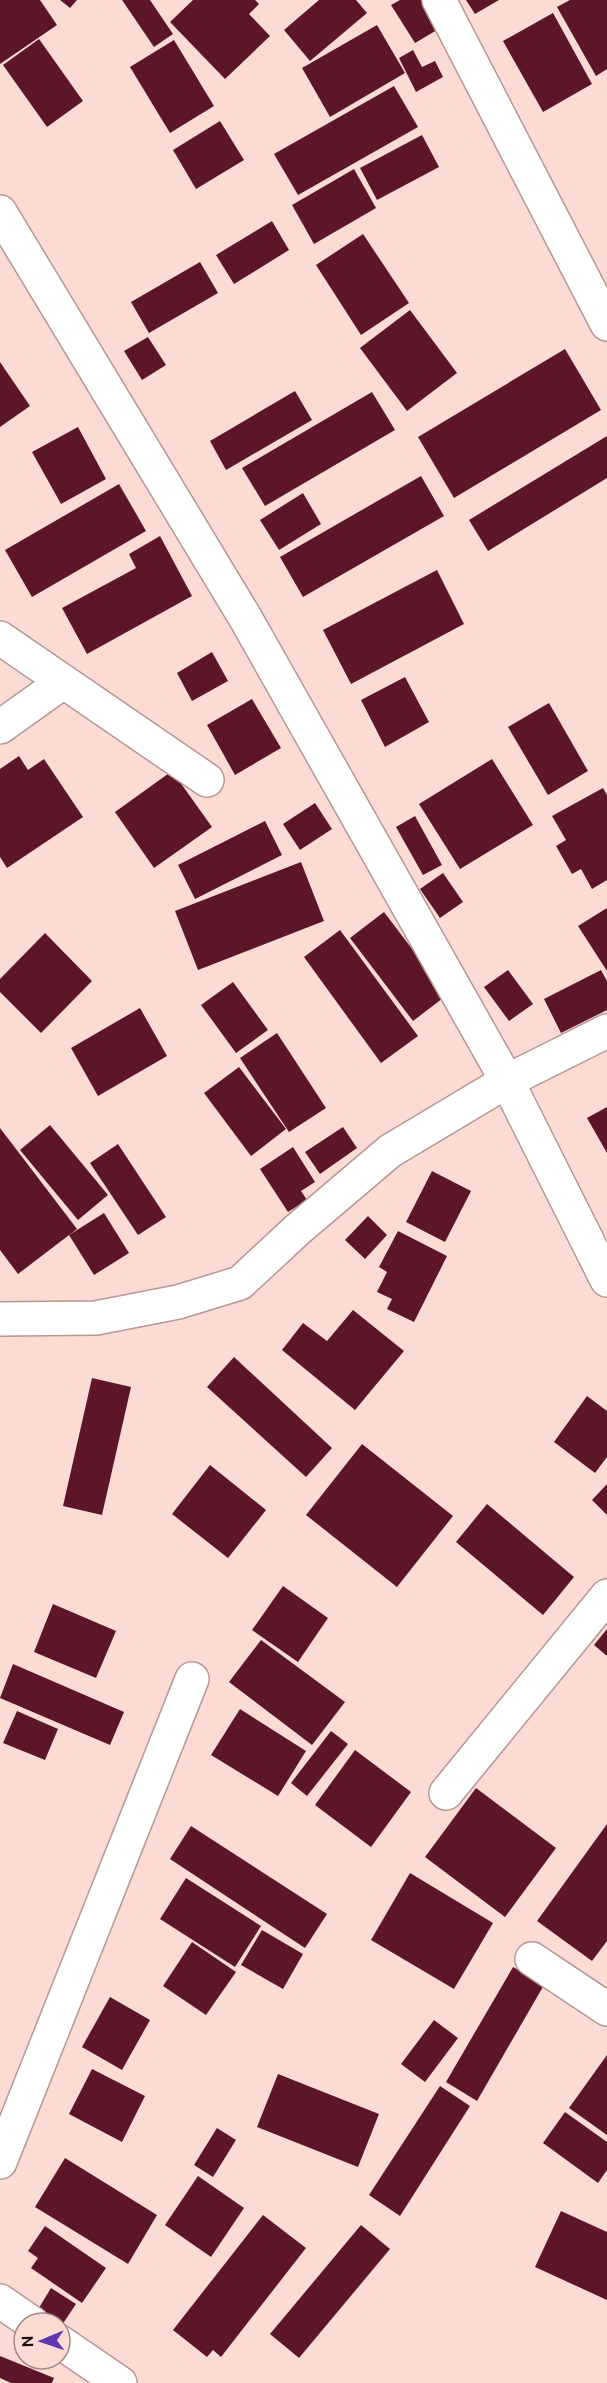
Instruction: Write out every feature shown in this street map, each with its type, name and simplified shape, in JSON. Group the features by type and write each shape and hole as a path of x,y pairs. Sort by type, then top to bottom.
{"street":[{"path":"439,0 607,324"},
{"path":"0,212 246,619 507,1081 607,1280"},
{"path":"0,638 207,780"},
{"path":"0,727 63,682"},
{"path":"0,1319 96,1318 178,1302 240,1283 297,1230 390,1151 507,1081 607,1031"},
{"path":"446,1793 607,1596"},
{"path":"0,2162 192,1679"},
{"path":"532,1959 607,2009"},
{"path":"0,2301 15,2311"},
{"path":"72,2350 120,2383"}],"building":[{"path":"0,0 40,0 57,25 0,64"},
{"path":"60,0 77,0 70,8"},
{"path":"122,0 150,0 173,34 154,47"},
{"path":"193,0 255,0 259,4 249,14 270,36 225,79 170,22"},
{"path":"319,0 356,0 367,13 310,61 284,30"},
{"path":"400,0 426,0 442,27 415,43 391,5"},
{"path":"466,0 499,0 475,14"},
{"path":"570,0 607,0 607,69 596,76 557,7"},
{"path":"553,13 592,84 543,112 503,41"},
{"path":"377,25 405,73 330,117 302,68"},
{"path":"39,39 83,101 47,127 3,65"},
{"path":"174,40 214,106 170,133 130,67"},
{"path":"413,50 422,67 435,61 443,77 416,92 399,58"},
{"path":"394,86 418,127 298,195 274,154"},
{"path":"220,121 244,160 196,189 173,150"},
{"path":"422,135 439,167 377,200 360,168"},
{"path":"354,169 376,208 314,244 292,205"},
{"path":"272,221 289,250 234,284 216,255"},
{"path":"363,234 409,303 361,335 316,265"},
{"path":"200,262 218,293 149,333 131,302"},
{"path":"410,310 457,373 407,411 360,348"},
{"path":"148,337 166,365 142,380 124,351"},
{"path":"565,349 601,410 454,498 418,437"},
{"path":"0,362 30,406 0,427"},
{"path":"295,391 312,420 226,470 210,441"},
{"path":"372,392 395,430 265,506 242,468"},
{"path":"78,427 106,479 61,504 32,452"},
{"path":"607,436 607,478 488,551 469,520"},
{"path":"421,476 444,516 303,597 280,557"},
{"path":"119,484 146,531 32,597 5,550"},
{"path":"303,493 321,524 279,550 260,520"},
{"path":"160,536 192,596 87,654 62,608 136,568 129,554"},
{"path":"437,570 464,624 351,684 323,630"},
{"path":"212,652 228,681 192,701 177,673"},
{"path":"405,677 429,722 385,747 361,700"},
{"path":"252,699 281,748 235,775 207,725"},
{"path":"549,703 588,771 548,795 508,727"},
{"path":"19,756 28,770 44,759 83,817 7,868 0,857 0,769"},
{"path":"492,759 533,825 460,869 419,804"},
{"path":"172,771 212,827 154,868 115,812"},
{"path":"603,788 607,795 607,880 592,889 581,869 572,874 556,846 566,840 552,816"},
{"path":"315,803 332,829 300,850 283,824"},
{"path":"415,816 442,865 423,875 396,827"},
{"path":"265,821 282,855 195,899 178,865"},
{"path":"301,862 324,921 198,970 175,911"},
{"path":"443,873 463,902 440,918 420,889"},
{"path":"607,908 607,971 578,926"},
{"path":"384,912 447,995 413,1021 350,938"},
{"path":"340,930 418,1036 381,1063 304,957"},
{"path":"45,933 92,981 41,1033 0,992 0,979"},
{"path":"508,970 533,1004 509,1021 484,987"},
{"path":"601,970 607,981 607,1010 561,1033 544,999"},
{"path":"233,982 268,1030 236,1053 201,1005"},
{"path":"140,1008 167,1056 98,1096 71,1048"},
{"path":"277,1033 326,1108 289,1132 240,1058"},
{"path":"239,1067 286,1129 251,1156 204,1093"},
{"path":"607,1107 607,1153 587,1118"},
{"path":"50,1125 108,1195 78,1220 20,1150"},
{"path":"343,1127 357,1148 320,1174 305,1152"},
{"path":"0,1128 77,1229 18,1274 0,1250"},
{"path":"118,1144 166,1217 138,1235 90,1163"},
{"path":"293,1147 315,1182 301,1191 307,1200 288,1212 260,1169"},
{"path":"432,1171 471,1191 445,1242 406,1222"},
{"path":"104,1213 129,1253 94,1275 69,1235"},
{"path":"368,1216 387,1235 365,1259 345,1240"},
{"path":"398,1231 447,1256 414,1322 387,1309 392,1299 377,1292 387,1272 379,1267"},
{"path":"353,1310 404,1351 355,1410 282,1350 303,1323 327,1341"},
{"path":"234,1357 332,1448 306,1477 207,1387"},
{"path":"92,1378 131,1387 102,1515 63,1506"},
{"path":"587,1396 607,1411 607,1457 595,1473 554,1442"},
{"path":"362,1444 453,1516 397,1587 306,1515"},
{"path":"210,1465 266,1510 228,1558 172,1514"},
{"path":"607,1484 607,1515 592,1500"},
{"path":"487,1504 574,1577 543,1615 456,1542"},
{"path":"283,1586 328,1618 298,1662 252,1630"},
{"path":"53,1604 116,1631 96,1678 34,1652"},
{"path":"607,1629 607,1656 594,1645"},
{"path":"261,1640 345,1702 312,1745 229,1682"},
{"path":"13,1664 124,1712 110,1745 0,1698"},
{"path":"240,1709 306,1751 278,1796 211,1755"},
{"path":"17,1711 58,1729 45,1760 3,1743"},
{"path":"331,1731 348,1744 307,1796 291,1783"},
{"path":"355,1750 411,1792 371,1847 315,1805"},
{"path":"476,1788 556,1848 505,1917 425,1857"},
{"path":"607,1824 607,1941 592,1961 537,1921"},
{"path":"191,1826 327,1914 305,1948 170,1859"},
{"path":"410,1873 493,1923 454,1989 371,1940"},
{"path":"186,1878 261,1926 235,1967 160,1919"},
{"path":"262,1930 303,1954 283,1989 241,1965"},
{"path":"192,1942 236,1972 206,2015 163,1986"},
{"path":"513,1967 544,1985 477,2101 446,2082"},
{"path":"110,1997 150,2020 122,2070 82,2047"},
{"path":"434,2020 458,2038 425,2082 401,2064"},
{"path":"607,2055 607,2135 569,2108"},
{"path":"92,2069 145,2096 122,2142 69,2114"},
{"path":"278,2074 379,2114 358,2167 257,2127"},
{"path":"440,2086 470,2106 400,2216 369,2195"},
{"path":"565,2112 607,2142 607,2170 598,2183 543,2143"},
{"path":"217,2128 236,2140 213,2177 194,2165"},
{"path":"65,2158 157,2215 128,2264 35,2207"},
{"path":"198,2176 244,2208 211,2257 165,2225"},
{"path":"561,2211 607,2232 607,2300 535,2267"},
{"path":"263,2215 306,2248 221,2357 213,2350 207,2357 173,2330"},
{"path":"361,2225 390,2249 299,2358 270,2334"},
{"path":"45,2226 106,2268 82,2303 31,2268 38,2258 28,2251"},
{"path":"51,2288 76,2304 71,2311 37,2311"},
{"path":"0,2356 12,2361 12,2371 37,2371 54,2378 52,2383 11,2383 0,2378"}]}
